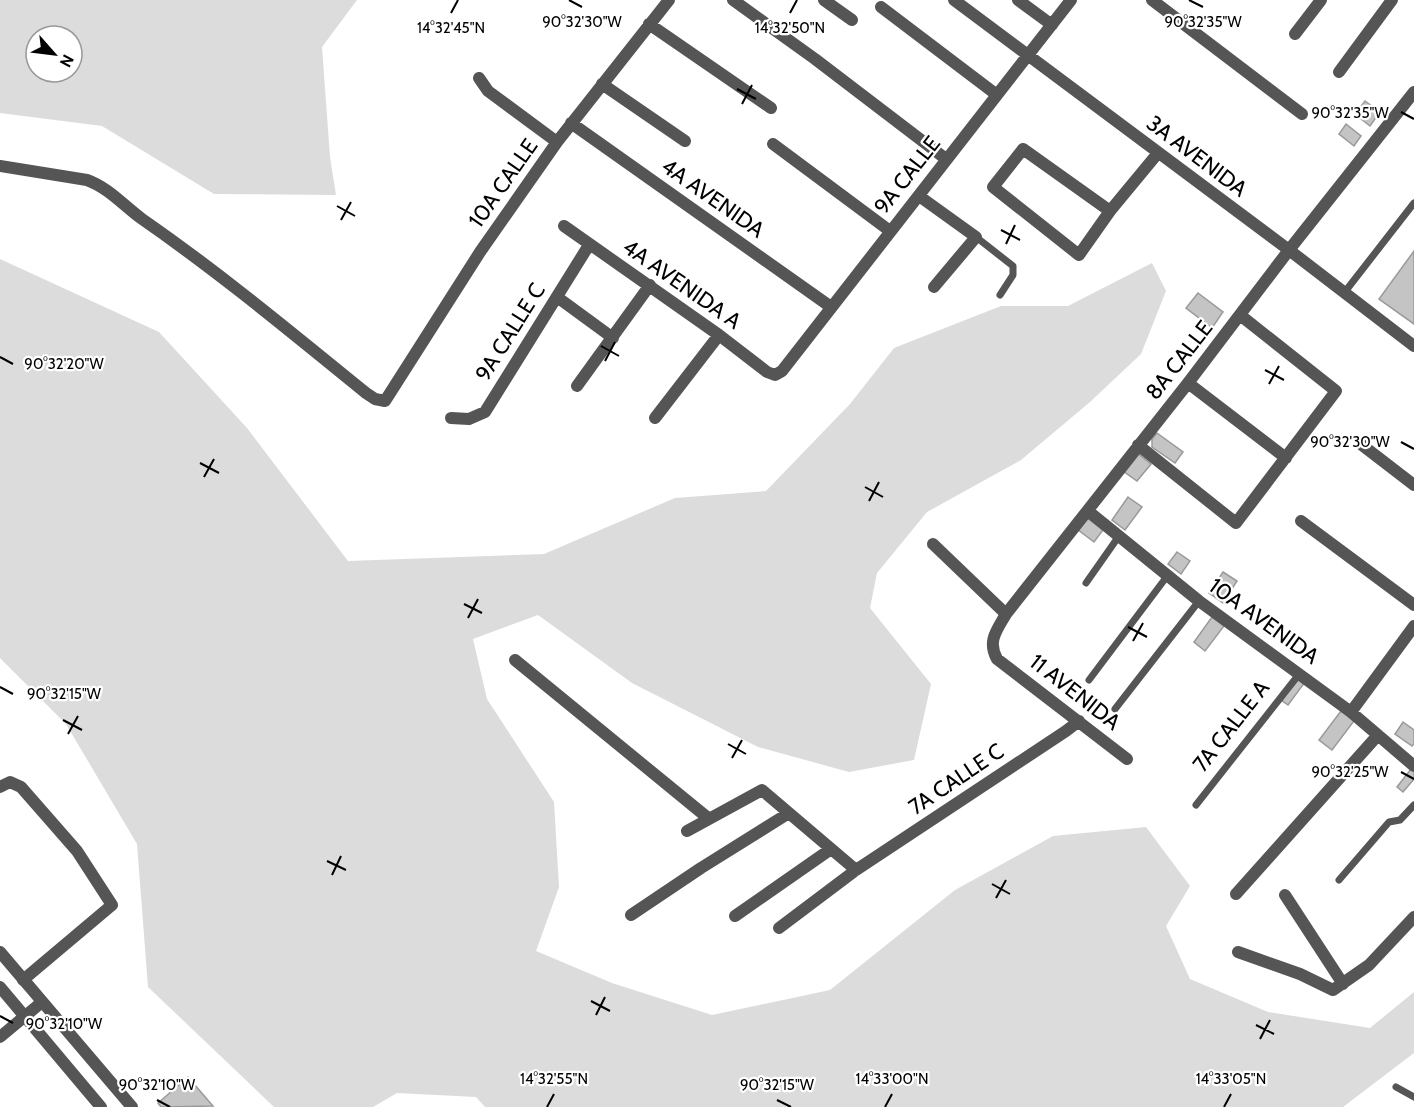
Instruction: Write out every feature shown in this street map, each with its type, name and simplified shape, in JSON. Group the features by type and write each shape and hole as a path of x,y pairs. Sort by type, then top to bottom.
{"street":[{"name":"10A CALLE","path":"0,166 99,184 126,207 200,259 366,393 375,399 385,401 480,252 557,142 669,0"},
{"path":"733,0 946,159"},
{"path":"824,0 852,20"},
{"name":"3A AVENIDA","path":"954,0 1414,346"},
{"path":"1018,0 1052,25"},
{"name":"9A CALLE","path":"776,375 782,371 1071,0"},
{"path":"1152,0 1302,114"},
{"path":"1295,34 1321,0"},
{"path":"1339,72 1392,0"},
{"path":"881,8 997,94"},
{"path":"649,24 771,108"},
{"path":"479,78 488,91 557,142"},
{"path":"602,84 685,141"},
{"name":"8A CALLE","path":"997,659 992,650 994,636 1006,614 1414,92"},
{"name":"4A AVENIDA","path":"571,123 831,307"},
{"path":"773,144 890,231"},
{"path":"1110,211 1023,149 993,187 1079,255 1110,211 1158,153"},
{"path":"919,196 976,237 934,287"},
{"name":"4A AVENIDA A","path":"564,226 650,285 767,372 776,375"},
{"name":"9A CALLE C","path":"451,418 469,419 485,412 589,245"},
{"path":"578,386 650,285"},
{"path":"557,297 613,338"},
{"path":"1138,445 1236,523 1336,391 1240,315"},
{"path":"655,418 719,335"},
{"path":"1188,383 1286,458"},
{"path":"1362,445 1414,485"},
{"name":"10A AVENIDA","path":"1088,511 1199,601 1351,712 1414,766"},
{"path":"1301,521 1414,605"},
{"path":"933,544 1006,614"},
{"path":"1351,712 1414,626"},
{"name":"11 AVENIDA","path":"997,659 1127,759"},
{"path":"515,660 708,818"},
{"name":"7A CALLE C","path":"779,928 856,870 1079,721"},
{"path":"1236,894 1378,735"},
{"path":"0,787 10,782 21,787 77,851 112,905 23,980"},
{"path":"687,831 762,790 856,870"},
{"path":"631,915 789,813"},
{"path":"735,916 831,849"},
{"path":"1285,895 1343,984"},
{"path":"1238,952 1300,974 1333,990 1369,965 1414,917"},
{"path":"0,952 132,1107"},
{"path":"0,987 101,1107"},
{"path":"0,1037 42,1002"}],"lane":[{"path":"1344,293 1414,203"},
{"path":"976,237 1012,266 1013,275 1000,295"},
{"path":"1086,583 1119,536"},
{"path":"1089,680 1168,575"},
{"path":"1115,709 1199,601"},
{"name":"7A CALLE A","path":"1196,805 1300,673"},
{"path":"1339,880 1389,822 1400,820 1414,805"},
{"path":"1396,1087 1414,1097"}],"shaded area":[{"path":"0,0 357,0 322,47 330,157 336,195 214,194 102,126 0,113"},
{"path":"0,259 159,332 247,428 348,561 544,554 675,498 766,491 850,404 894,348 1001,306 1068,306 1152,263 1166,291 1141,354 1090,402 1021,460 927,512 877,573 870,608 931,684 914,760 849,772 758,747 632,683 538,615 473,639 487,699 554,802 559,887 536,951 612,983 712,1015 830,990 955,890 1053,836 1146,827 1190,886 1166,926 1190,979 1268,1012 1370,1028 1414,992 1414,1053 1343,1107 485,1107 476,1097 397,1093 373,1107 274,1107 148,987 137,844 66,724 0,658"}],"building":[{"path":"1365,101 1380,112 1370,126 1355,114"},
{"path":"1346,124 1361,136 1354,146 1339,134"},
{"path":"1414,251 1414,324 1379,299"},
{"path":"1198,293 1223,312 1212,328 1186,308"},
{"path":"1157,433 1183,452 1175,463 1152,447 1152,439"},
{"path":"1137,453 1151,464 1137,481 1123,471"},
{"path":"1128,497 1142,507 1125,530 1112,520"},
{"path":"1086,517 1103,530 1094,542 1077,529"},
{"path":"1177,552 1190,561 1181,574 1168,564"},
{"path":"1223,572 1237,581 1223,603 1209,593"},
{"path":"1212,617 1224,626 1205,651 1194,642"},
{"path":"1298,677 1305,682 1288,705 1281,700"},
{"path":"1341,711 1354,721 1332,750 1319,740"},
{"path":"1403,722 1414,730 1412,746 1395,734"},
{"path":"1411,769 1414,771 1414,779 1403,792 1397,787"},
{"path":"188,1077 213,1106 161,1107 158,1103"}]}
